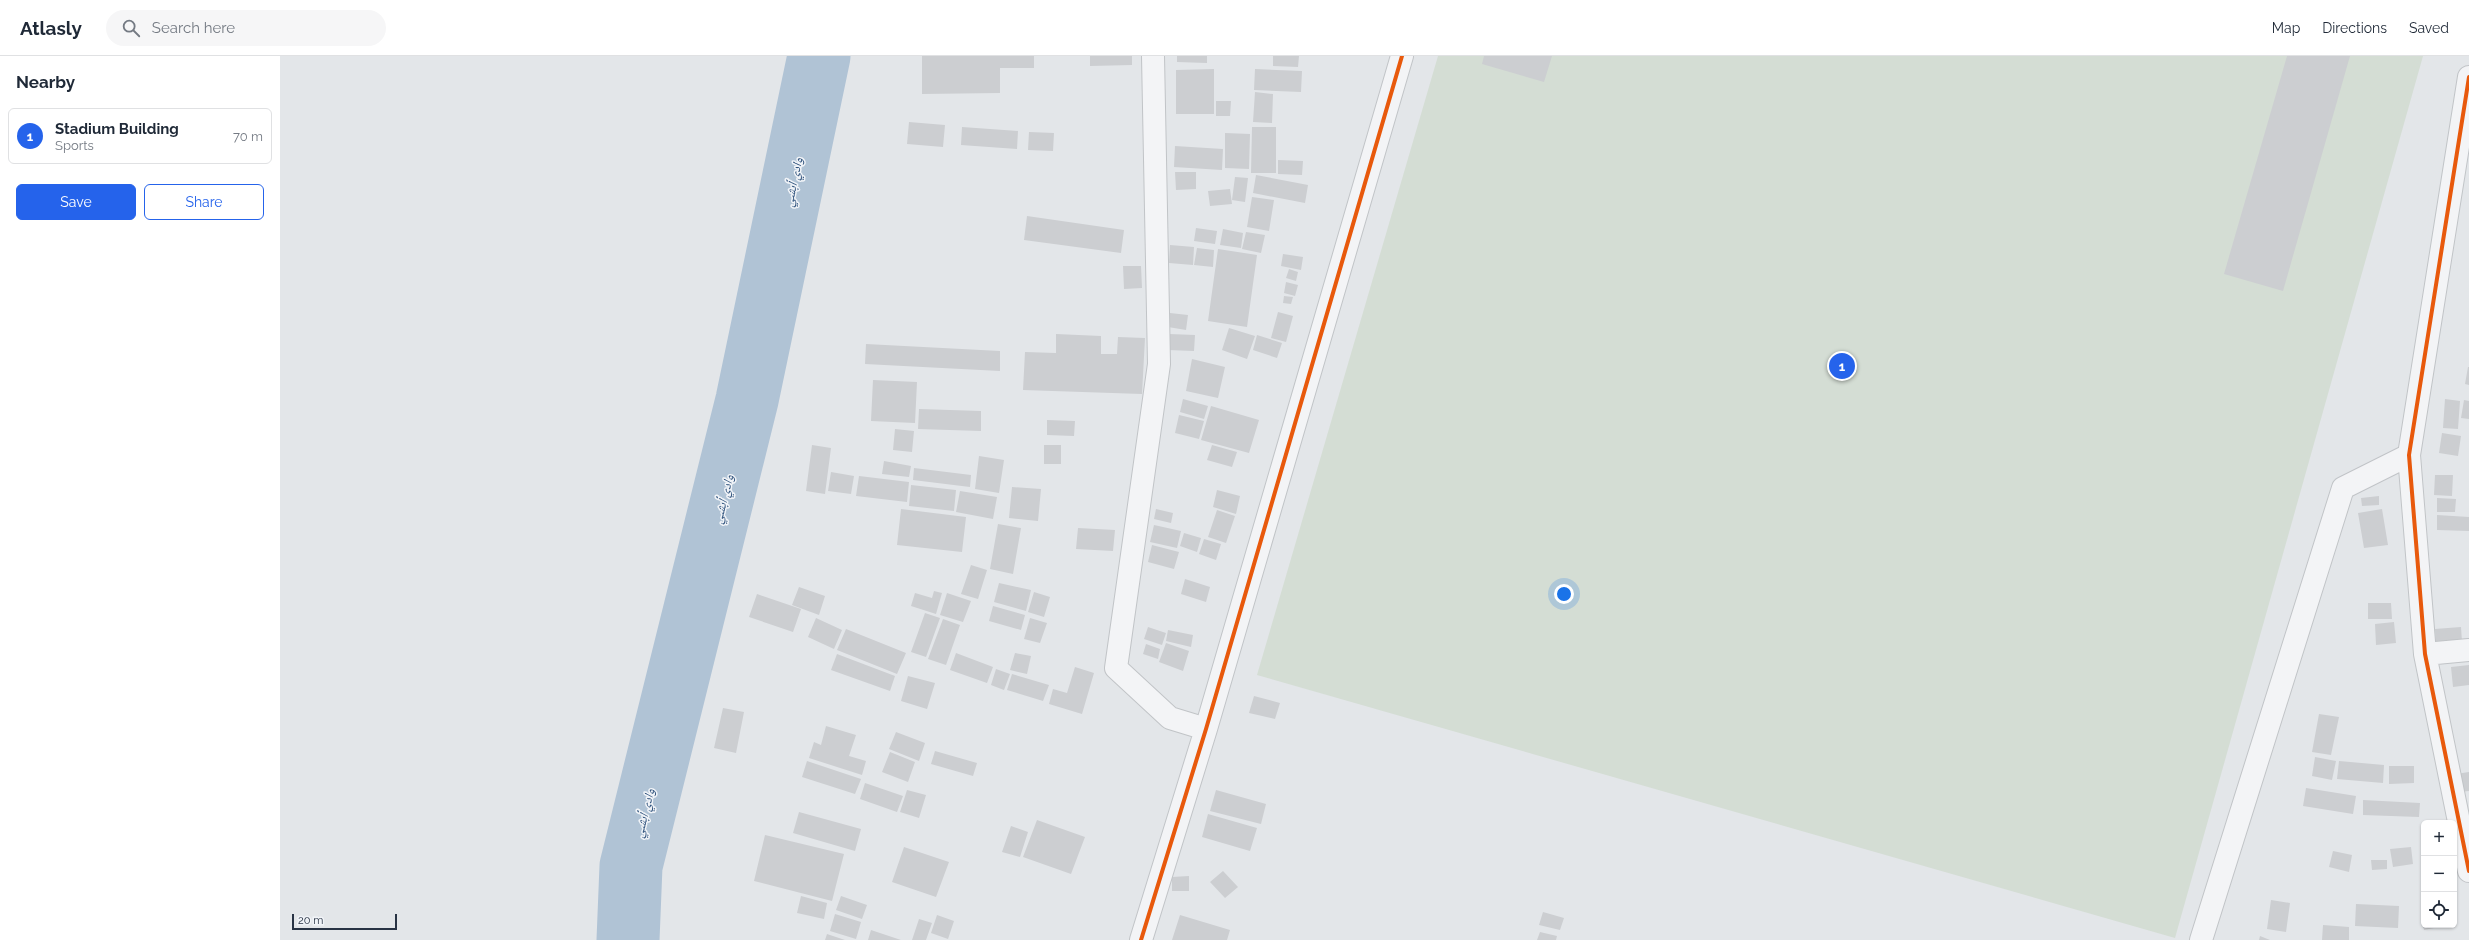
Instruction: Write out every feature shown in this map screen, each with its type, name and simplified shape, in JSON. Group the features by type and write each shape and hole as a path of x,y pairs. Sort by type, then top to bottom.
{"street":[{"path":"1153,56 1159,364 1116,668 1170,718 1206,729"},
{"path":"1141,940 1206,729 1402,56"},
{"path":"2469,76 2409,455 2425,654 2469,871"},
{"path":"2201,940 2344,488 2409,455"},
{"path":"2425,654 2469,650"}],"shaded area":[{"path":"1438,56 2423,56 2175,938 1257,675"}],"building":[{"path":"922,56 1034,56 1034,68 1000,68 1000,93 922,94"},
{"path":"1090,56 1132,56 1132,65 1090,66"},
{"path":"1177,56 1207,56 1207,63 1177,62"},
{"path":"1273,56 1299,56 1298,67 1273,66"},
{"path":"1484,56 1552,56 1544,82 1482,64"},
{"path":"2287,56 2350,56 2283,291 2224,274"},
{"path":"1214,69 1214,114 1176,114 1176,70"},
{"path":"1255,69 1302,71 1301,92 1254,90"},
{"path":"1255,92 1273,94 1272,123 1253,122"},
{"path":"1216,101 1231,101 1230,116 1216,116"},
{"path":"909,122 945,125 943,147 907,144"},
{"path":"962,127 1018,131 1017,149 961,145"},
{"path":"1252,127 1276,127 1276,173 1251,173"},
{"path":"1029,132 1054,133 1053,151 1028,150"},
{"path":"1225,133 1250,134 1249,169 1225,168"},
{"path":"1175,146 1223,149 1222,170 1174,167"},
{"path":"1278,160 1303,161 1302,175 1278,174"},
{"path":"1175,172 1196,172 1196,189 1176,190"},
{"path":"1256,175 1308,185 1305,203 1253,193"},
{"path":"1235,177 1248,178 1245,202 1232,200"},
{"path":"1230,189 1232,204 1210,206 1208,191"},
{"path":"1252,197 1274,200 1269,231 1247,227"},
{"path":"1027,216 1124,230 1121,253 1024,240"},
{"path":"1196,228 1217,231 1215,244 1194,241"},
{"path":"1223,229 1243,233 1241,248 1220,245"},
{"path":"1246,232 1265,235 1261,253 1242,249"},
{"path":"1170,245 1194,247 1193,265 1169,263"},
{"path":"1197,248 1214,250 1213,267 1194,265"},
{"path":"1218,249 1257,255 1247,327 1208,321"},
{"path":"1283,254 1303,257 1301,270 1281,266"},
{"path":"1123,266 1141,266 1142,288 1124,289"},
{"path":"1289,269 1298,272 1296,281 1286,278"},
{"path":"1286,282 1298,285 1295,296 1284,293"},
{"path":"1284,296 1293,297 1291,304 1283,303"},
{"path":"1278,312 1293,316 1286,342 1271,338"},
{"path":"1170,313 1188,315 1186,330 1168,327"},
{"path":"1229,328 1255,336 1247,359 1222,350"},
{"path":"1056,334 1101,336 1101,354 1117,354 1118,337 1145,338 1142,394 1023,390 1025,352 1056,353"},
{"path":"1169,334 1195,335 1194,351 1168,350"},
{"path":"1257,335 1282,343 1277,358 1253,350"},
{"path":"866,344 1000,351 1000,371 865,364"},
{"path":"1192,359 1225,367 1218,398 1186,391"},
{"path":"2469,367 2469,385 2465,384"},
{"path":"873,380 917,382 915,423 871,421"},
{"path":"1183,399 1208,406 1204,419 1180,412"},
{"path":"2445,399 2460,401 2458,429 2443,428"},
{"path":"2464,400 2469,401 2469,419 2461,418"},
{"path":"1211,406 1259,420 1249,453 1201,440"},
{"path":"919,409 981,411 981,431 918,429"},
{"path":"1179,415 1204,421 1199,439 1175,433"},
{"path":"1047,420 1075,421 1074,436 1047,435"},
{"path":"895,429 914,431 912,452 893,450"},
{"path":"2442,433 2461,436 2458,456 2439,453"},
{"path":"812,445 831,448 825,494 806,491"},
{"path":"1044,445 1061,445 1061,464 1044,464"},
{"path":"1212,445 1237,452 1232,467 1207,460"},
{"path":"979,456 1004,460 999,493 975,489"},
{"path":"884,461 911,466 909,477 882,474"},
{"path":"914,468 971,475 970,487 913,480"},
{"path":"831,472 854,476 851,494 828,491"},
{"path":"2435,475 2453,475 2452,496 2434,495"},
{"path":"859,476 909,482 907,502 856,496"},
{"path":"911,485 956,490 954,511 909,506"},
{"path":"1012,487 1041,489 1038,521 1009,518"},
{"path":"1217,490 1240,496 1236,514 1213,507"},
{"path":"960,491 997,497 993,519 956,512"},
{"path":"2379,496 2379,505 2362,506 2361,498"},
{"path":"2437,498 2456,499 2455,512 2437,512"},
{"path":"901,509 966,517 962,552 897,545"},
{"path":"1156,509 1173,513 1171,523 1154,519"},
{"path":"2382,509 2388,545 2364,548 2358,513"},
{"path":"1217,510 1235,516 1226,543 1208,537"},
{"path":"2437,515 2469,517 2469,531 2437,530"},
{"path":"998,524 1021,528 1013,574 990,569"},
{"path":"1154,525 1181,531 1177,548 1150,542"},
{"path":"1078,528 1115,530 1113,551 1076,549"},
{"path":"1184,533 1201,538 1197,552 1180,546"},
{"path":"1204,539 1221,544 1216,560 1199,554"},
{"path":"1152,545 1179,552 1174,569 1148,562"},
{"path":"971,565 987,570 978,599 961,594"},
{"path":"1185,579 1210,587 1206,602 1181,594"},
{"path":"999,583 1031,590 1026,611 994,602"},
{"path":"799,587 825,596 819,615 792,605"},
{"path":"934,591 942,593 936,614 911,606 915,593 932,598"},
{"path":"1034,592 1050,597 1044,617 1028,612"},
{"path":"947,593 971,601 963,622 940,615"},
{"path":"757,594 801,609 793,632 749,617"},
{"path":"2368,603 2391,603 2392,619 2368,619"},
{"path":"993,606 1025,615 1021,630 989,621"},
{"path":"925,613 940,618 926,657 911,652"},
{"path":"816,618 842,630 834,649 808,637"},
{"path":"1030,618 1047,623 1040,643 1024,639"},
{"path":"943,619 960,625 946,665 928,659"},
{"path":"2394,622 2396,643 2376,645 2375,624"},
{"path":"1148,627 1166,633 1162,645 1144,639"},
{"path":"2461,627 2462,642 2436,643 2435,629"},
{"path":"846,629 906,653 897,674 837,650"},
{"path":"1168,630 1193,635 1191,647 1166,641"},
{"path":"1166,643 1189,651 1183,671 1159,662"},
{"path":"1146,644 1160,649 1158,659 1143,654"},
{"path":"956,653 993,667 987,683 950,670"},
{"path":"1015,653 1031,656 1027,674 1010,670"},
{"path":"837,654 895,676 890,691 831,670"},
{"path":"2469,665 2469,685 2453,687 2451,667"},
{"path":"1075,667 1094,673 1082,714 1049,704 1053,689 1067,693"},
{"path":"996,669 1010,674 1004,690 991,685"},
{"path":"1012,674 1049,685 1043,701 1007,690"},
{"path":"908,676 935,683 927,709 901,701"},
{"path":"1254,696 1280,703 1275,719 1249,713"},
{"path":"723,708 744,712 736,753 714,748"},
{"path":"2319,714 2339,717 2331,755 2312,752"},
{"path":"826,726 856,735 849,756 866,761 862,775 809,758 814,742 821,745"},
{"path":"896,732 925,743 919,761 889,749"},
{"path":"935,751 977,763 973,776 931,764"},
{"path":"890,752 915,762 908,782 882,772"},
{"path":"2315,757 2336,761 2332,780 2312,776"},
{"path":"807,761 861,779 855,794 802,777"},
{"path":"2339,761 2384,765 2383,783 2337,779"},
{"path":"2389,766 2414,766 2414,783 2389,784"},
{"path":"2469,772 2469,791 2459,792 2456,774"},
{"path":"865,783 903,796 897,812 860,799"},
{"path":"2306,788 2356,796 2353,814 2303,806"},
{"path":"907,790 926,795 919,818 900,812"},
{"path":"1216,790 1266,804 1261,824 1210,811"},
{"path":"2363,800 2420,803 2419,817 2363,815"},
{"path":"799,812 861,829 855,851 793,833"},
{"path":"1208,814 1257,828 1250,851 1202,837"},
{"path":"1037,820 1085,837 1071,874 1023,857"},
{"path":"1011,826 1028,832 1020,857 1002,852"},
{"path":"765,835 844,854 832,901 754,881"},
{"path":"904,847 949,862 936,897 892,882"},
{"path":"2411,847 2413,864 2393,867 2390,849"},
{"path":"2333,851 2352,855 2349,872 2329,867"},
{"path":"2371,860 2387,860 2387,869 2372,870"},
{"path":"1223,871 1238,887 1225,898 1210,882"},
{"path":"1189,876 1189,891 1172,891 1172,877"},
{"path":"801,896 827,903 824,919 797,913"},
{"path":"841,896 867,905 862,919 836,910"},
{"path":"2271,900 2290,903 2286,932 2267,929"},
{"path":"2356,904 2399,906 2398,928 2355,926"},
{"path":"1543,912 1564,918 1560,930 1539,925"},
{"path":"835,914 861,922 856,939 830,931"},
{"path":"937,915 954,921 948,939 931,933"},
{"path":"1180,915 1230,930 1227,940 1172,940"},
{"path":"919,919 932,923 926,940 912,940"},
{"path":"2323,925 2349,927 2349,940 2322,940"},
{"path":"2424,928 2434,928 2424,930"},
{"path":"871,930 901,940 868,940"},
{"path":"1540,932 1557,936 1556,940 1537,940"},
{"path":"827,934 845,940 825,940"},
{"path":"2260,936 2270,940 2259,940"}],"waterway":[{"name":"وادي أبشي","path":"628,940 631,866 747,400 819,56"}],"cycle path":[{"path":"1141,940 1206,729 1402,56"},
{"path":"2469,77 2409,455 2425,654 2469,871"}],"place":[{"name":"Stadium Building","path":"1842,366"}]}
